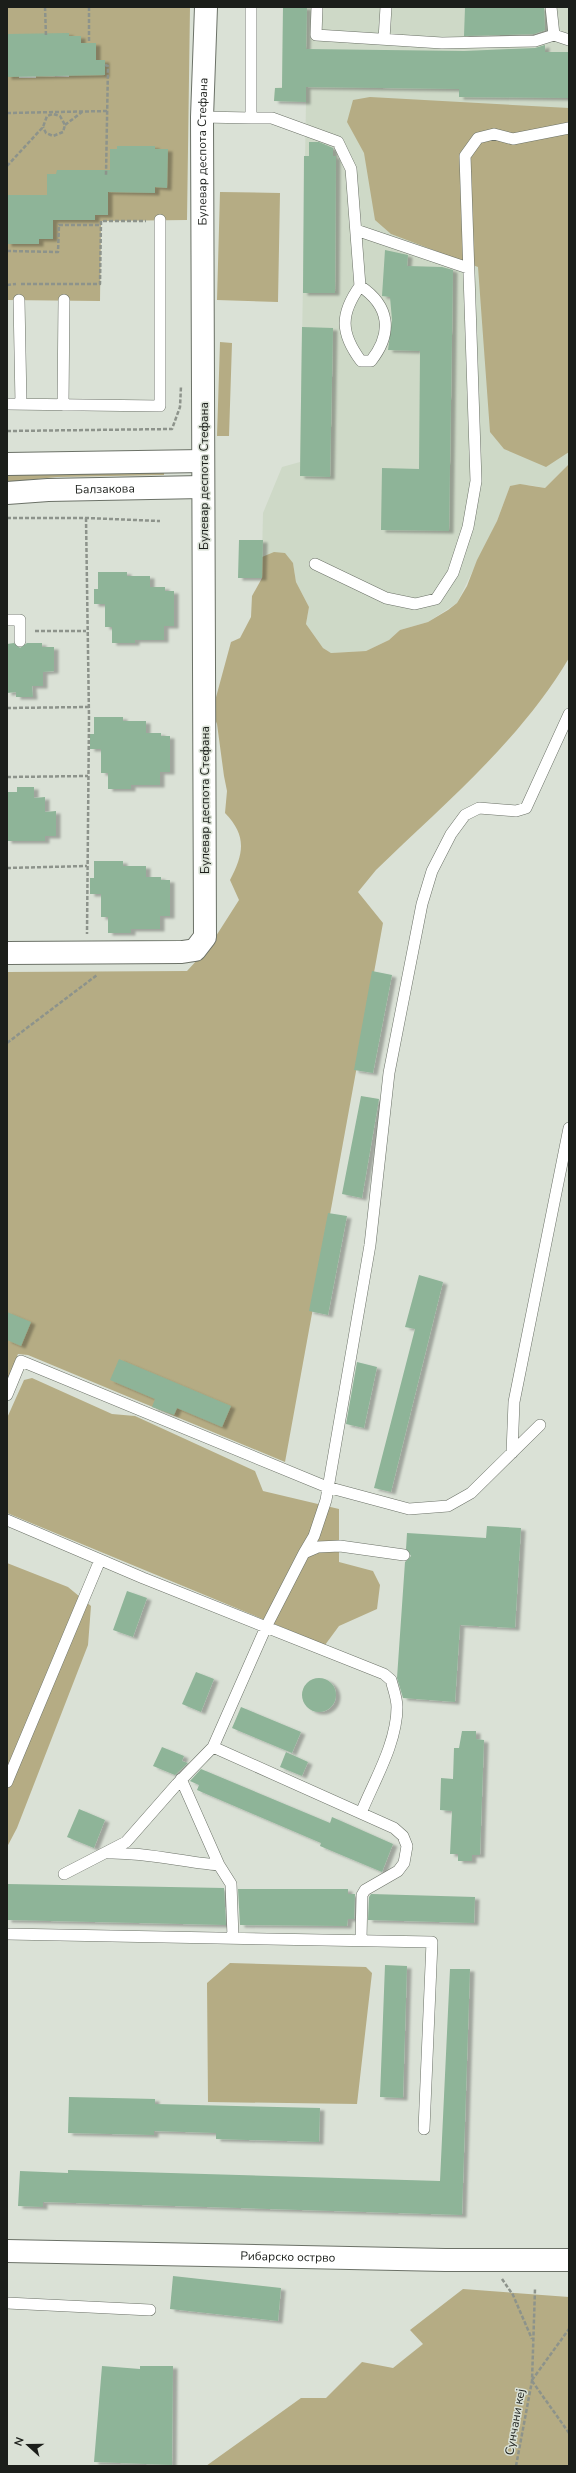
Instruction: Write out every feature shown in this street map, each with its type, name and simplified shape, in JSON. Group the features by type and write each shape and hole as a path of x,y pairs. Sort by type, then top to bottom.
{"street":[{"name":"Булевар деспота Стефана","path":"87,952 182,952 195,950 202,944 205,937 202,487 204,378 202,117 206,7"},
{"path":"7,464 203,461"},
{"name":"Балзакова","path":"7,493 48,490 202,487"},
{"path":"7,953 87,952"},
{"name":"Рибарско острво","path":"7,2250 480,2260 569,2260"}],"lane":[{"path":"251,7 251,118"},
{"path":"317,7 316,35 442,43 534,41 554,35 569,40"},
{"path":"384,40 386,7"},
{"path":"551,7 554,35"},
{"path":"202,117 272,118 338,142 351,169 360,286 351,299 345,315 345,332 351,348 361,361 371,361 385,338 386,325 383,312 376,300 360,286"},
{"path":"315,564 386,598 415,604 436,598 453,573 468,527 476,481 465,156 478,138 494,134 513,139 569,128"},
{"path":"7,404 160,406 160,220"},
{"path":"356,230 468,268"},
{"path":"19,300 21,404"},
{"path":"63,404 64,300"},
{"path":"7,620 20,620 20,636"},
{"path":"64,1874 108,1853 126,1842 182,1779 213,1747 266,1627 304,1554 320,1518 327,1487 370,1245 389,1073 422,904 432,871 451,834 465,815 479,808 516,811 526,808 569,714"},
{"path":"512,1453 514,1402 569,1128"},
{"path":"7,1395 21,1361 327,1487 409,1509 448,1506 471,1493 540,1425"},
{"path":"7,1520 100,1560 384,1674 391,1680 397,1706 394,1725 388,1746 361,1813"},
{"path":"304,1554 318,1547 340,1546 404,1555"},
{"path":"7,1782 100,1560"},
{"path":"213,1747 394,1828 403,1836 407,1846 404,1863 398,1871 365,1890 362,1895 361,1939"},
{"path":"182,1779 219,1865 231,1884 233,1936"},
{"path":"108,1853 131,1852 166,1860 219,1865"},
{"path":"7,1934 233,1936 432,1942 424,2129"},
{"path":"7,2303 150,2310"}],"path":[{"path":"46,7 46,36"},
{"path":"89,7 89,43"},
{"path":"105,66 108,66 106,175"},
{"path":"7,113 108,111"},
{"path":"65,125 62,118 53,114 44,119 43,127 46,133 53,136 63,132 65,125 82,112"},
{"path":"7,166 43,127"},
{"path":"7,284 100,284 101,221 160,220"},
{"path":"7,251 58,252 59,225 101,225"},
{"path":"7,518 86,518 160,521"},
{"path":"86,518 86,631 89,707 87,952"},
{"path":"20,636 86,631"},
{"path":"7,708 89,707"},
{"path":"7,777 88,776"},
{"path":"7,868 87,866"},
{"path":"7,1044 97,975"},
{"path":"480,2260 502,2279 513,2295 533,2341"},
{"name":"Сунчани кеј","path":"516,2466 532,2381 535,2289"},
{"path":"569,2329 532,2381 569,2433"}],"shaded area":[{"path":"7,7 190,7 187,220 101,221 100,301 7,300 7,76 19,75 19,78 36,78 36,76 69,77 69,75 105,75 105,60 96,60 96,43 81,44 80,36 7,36"},
{"path":"283,7 569,7 569,464 545,488 529,485 510,486 497,521 457,603 428,622 400,630 389,640 366,651 331,653 323,648 306,624 309,607 296,582 293,563 262,557 263,513 282,467 300,462 306,102 274,101 275,88 282,87"},
{"path":"370,97 569,108 569,452 546,467 504,449 490,432 478,267 391,234 375,220 364,153 347,122 353,100"},
{"path":"220,192 280,193 278,302 217,300"},
{"path":"220,342 232,343 229,436 217,436"},
{"path":"569,464 569,658 528,717 504,744 454,796 376,870 358,892 383,923 285,1462 28,1355 18,1354 7,1381 7,972 187,971 209,947 239,900 230,880 235,870 240,853 240,837 232,821 225,813 227,791 217,724 212,712 231,642 240,638 251,617 252,596 262,578 262,557 274,552 285,553 293,563 296,582 309,607 306,624 323,648 331,653 366,651 389,640 400,630 428,622 457,603 467,586 477,560 497,521 510,486 520,484 545,488"},
{"path":"164,470 164,475 57,477 7,482 7,472"},
{"path":"32,1378 112,1414 135,1416 255,1471 263,1491 339,1509 339,1562 373,1571 380,1585 377,1609 339,1626 325,1645 7,1513 7,1418 24,1380"},
{"path":"7,1563 68,1587 91,1606 88,1645 17,1828 7,1847"},
{"path":"230,1963 366,1967 372,1973 357,2104 208,2102 207,1983"},
{"path":"463,2289 569,2297 569,2466 206,2466 301,2398 326,2398 362,2362 393,2368 423,2344 410,2330"}],"building":[{"path":"283,7 307,7 306,49 464,51 535,48 545,45 545,52 569,52 569,98 459,97 459,89 306,87 306,102 274,101 275,88 282,88"},
{"path":"465,7 544,7 545,30 534,34 464,36"},
{"path":"69,33 69,36 81,36 81,43 96,43 96,60 105,60 105,75 7,77 7,34"},
{"path":"309,142 319,142 333,148 333,156 336,156 335,293 303,293 304,156 309,156"},
{"path":"117,146 155,146 155,149 168,149 167,188 155,187 155,193 108,192 108,215 95,215 95,220 53,220 53,239 39,239 39,244 7,244 7,195 47,195 47,174 56,174 57,170 110,170 110,149 117,149"},
{"path":"385,250 408,255 407,266 442,267 453,270 449,531 381,530 382,468 419,469 420,351 388,350 392,320 390,297 382,296"},
{"path":"302,327 333,328 330,477 300,476"},
{"path":"239,540 263,540 262,578 238,578"},
{"path":"98,572 127,572 127,576 150,576 150,587 165,587 165,591 174,591 174,626 164,626 164,640 135,640 135,643 112,643 112,627 105,627 105,604 94,604 94,589 98,589"},
{"path":"14,643 20,648 27,643 42,643 42,647 54,647 54,671 43,672 43,686 32,686 33,697 16,697 16,692 7,693 7,644"},
{"path":"94,717 123,717 123,721 146,721 146,733 161,733 161,736 170,736 170,772 160,772 160,785 131,785 131,789 108,789 108,773 101,773 101,749 90,749 90,734 94,734"},
{"path":"17,787 34,787 34,798 45,797 45,812 56,811 56,836 45,836 45,841 7,841 7,792 17,792"},
{"path":"94,861 123,861 123,866 146,866 146,877 161,877 161,880 170,880 170,916 160,916 160,929 131,929 131,933 108,933 108,917 101,917 101,894 90,894 90,878 94,878"},
{"path":"372,971 392,975 373,1073 354,1070"},
{"path":"361,1096 379,1099 362,1198 342,1194"},
{"path":"328,1213 347,1216 328,1315 309,1311"},
{"path":"419,1275 443,1282 391,1492 374,1488 415,1329 405,1327"},
{"path":"7,1312 31,1322 21,1346 7,1340"},
{"path":"119,1359 231,1406 222,1427 177,1408 174,1415 152,1407 155,1399 110,1380"},
{"path":"357,1362 377,1367 364,1428 346,1424"},
{"path":"487,1526 521,1528 515,1628 460,1625 455,1702 403,1698 397,1678 405,1562 411,1556 406,1549 407,1533 486,1538"},
{"path":"127,1591 147,1598 133,1637 113,1630"},
{"path":"196,1672 214,1679 201,1712 182,1704"},
{"path":"319,1678 325,1679 331,1683 335,1689 335,1701 331,1707 325,1711 319,1712 313,1711 307,1707 303,1701 302,1695 303,1689 307,1683 313,1679"},
{"path":"241,1707 301,1732 292,1753 232,1728"},
{"path":"462,1731 476,1731 476,1739 484,1740 480,1855 472,1855 472,1861 458,1861 458,1854 450,1854 452,1811 440,1810 441,1778 453,1779 454,1748 459,1748"},
{"path":"162,1747 184,1756 182,1761 188,1763 175,1775 153,1766"},
{"path":"286,1752 308,1762 302,1776 280,1767"},
{"path":"201,1769 330,1823 332,1817 393,1844 382,1872 320,1846 321,1843 197,1790 199,1785 190,1781"},
{"path":"79,1809 105,1820 94,1848 67,1837"},
{"path":"7,1884 224,1888 226,1925 7,1920"},
{"path":"238,1889 348,1889 348,1894 355,1894 354,1919 348,1919 347,1926 240,1925"},
{"path":"371,1894 475,1897 474,1923 368,1920 369,1897"},
{"path":"385,1965 407,1966 403,2098 380,2097"},
{"path":"450,1969 470,1969 462,2215 43,2202 43,2207 18,2206 20,2171 68,2173 68,2170 440,2181"},
{"path":"69,2097 155,2099 155,2104 320,2108 319,2142 216,2139 216,2133 154,2131 154,2135 68,2133"},
{"path":"173,2276 281,2288 278,2321 170,2309"},
{"path":"102,2366 140,2369 140,2366 173,2366 172,2465 94,2462"}]}
